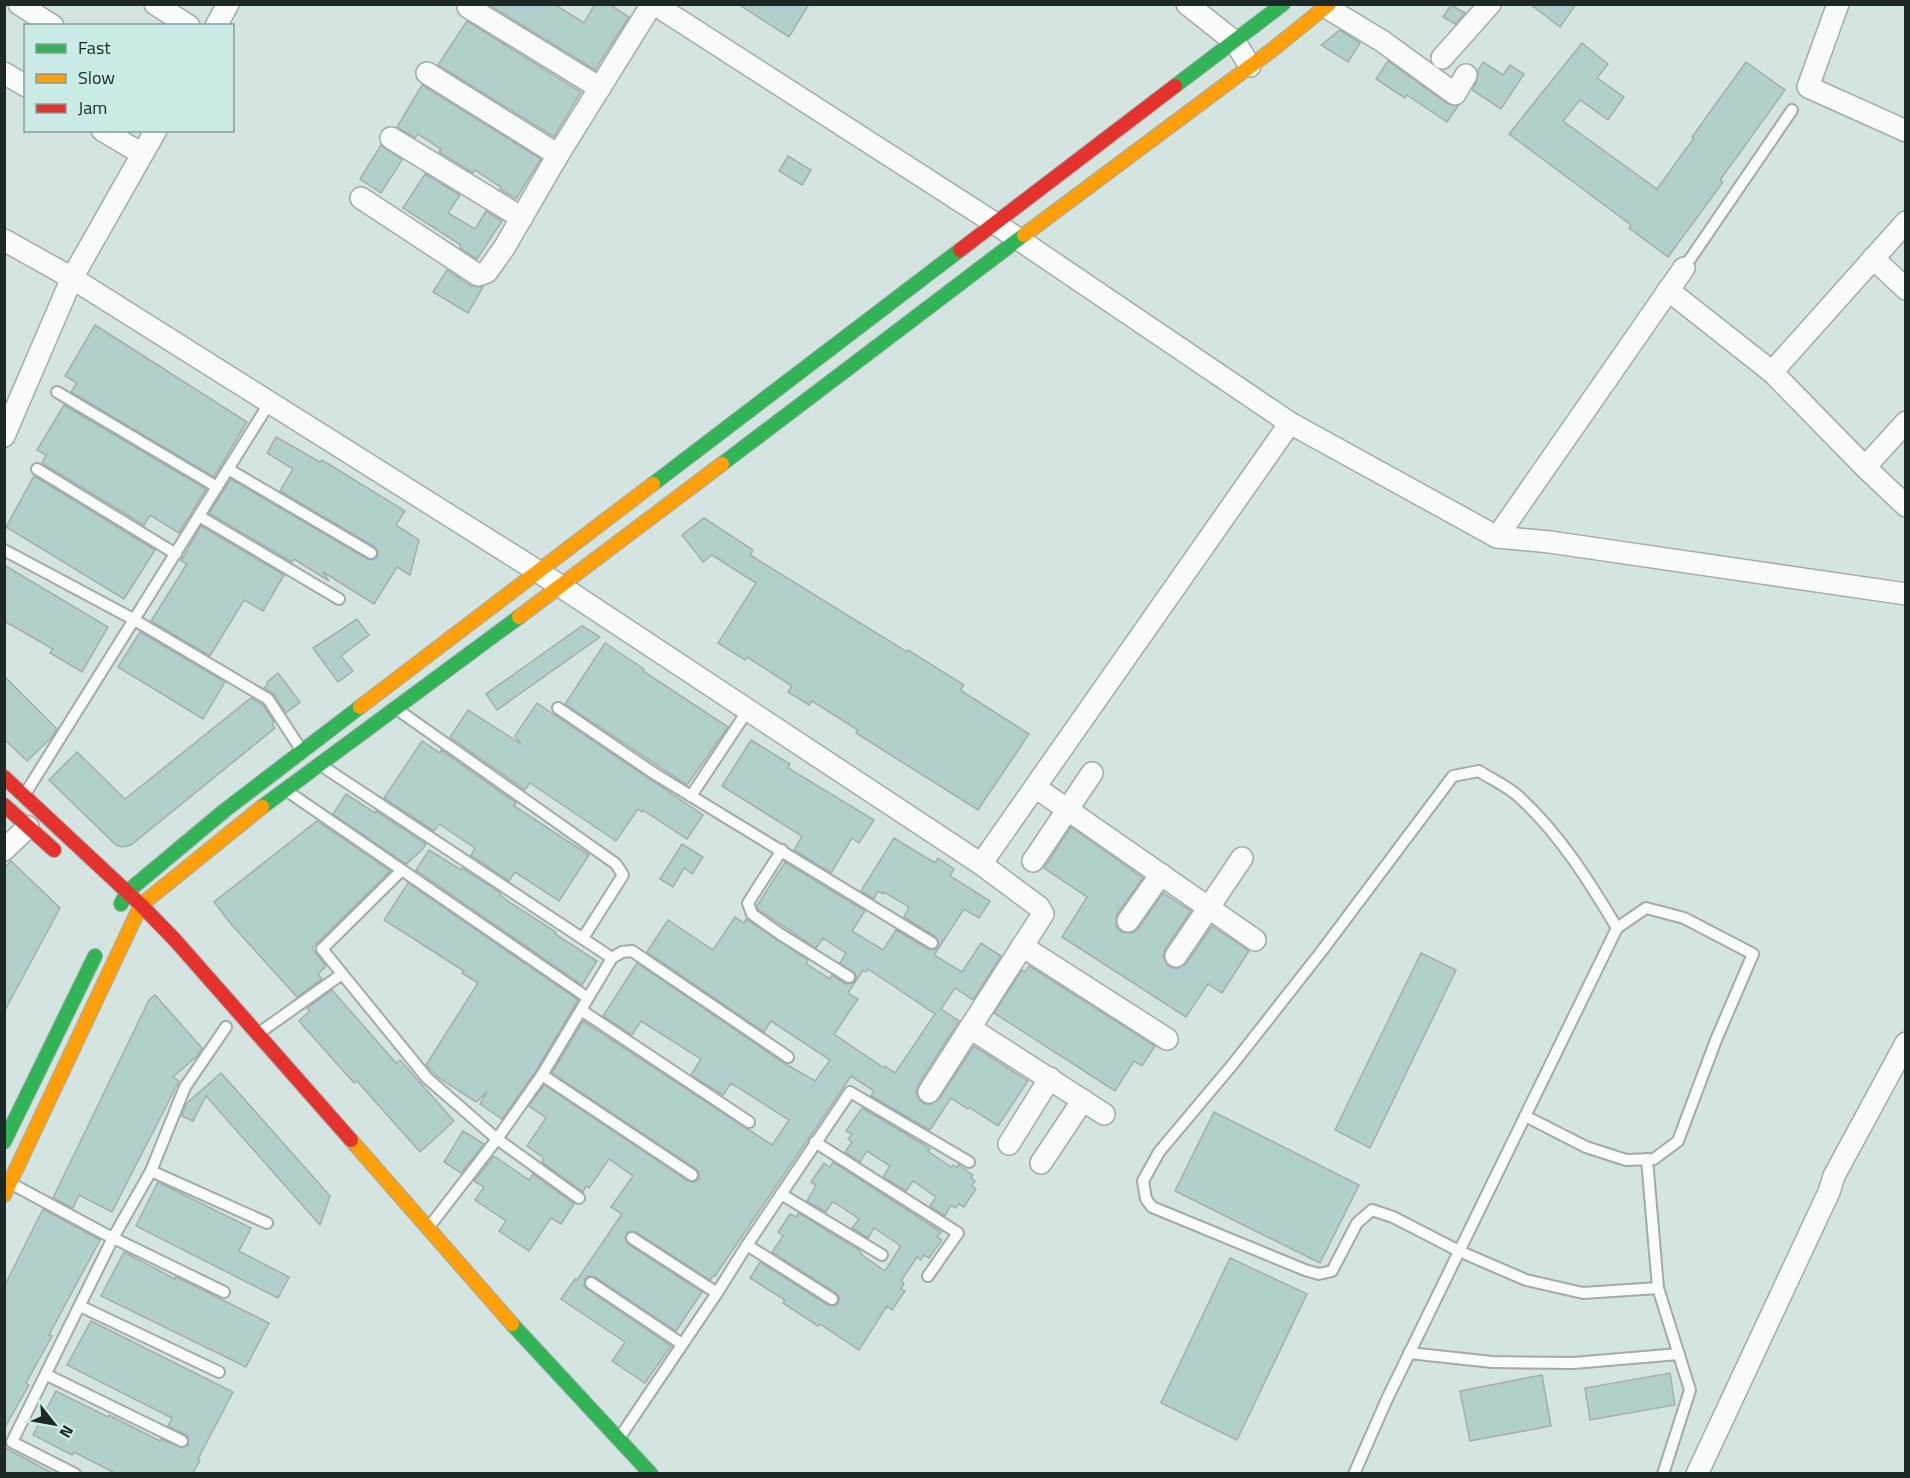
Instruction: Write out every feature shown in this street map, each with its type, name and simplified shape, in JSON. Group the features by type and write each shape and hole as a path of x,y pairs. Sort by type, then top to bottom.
{"street":[{"path":"19,4 49,24"},
{"path":"155,4 186,24"},
{"path":"217,24 228,4"},
{"path":"361,198 478,275 487,272 504,248 558,155 653,4 996,224 1290,423 1497,537 1550,542 1905,594"},
{"path":"1187,4 1235,42 1251,66"},
{"path":"136,925 114,909 127,892 224,811 1283,4"},
{"path":"1442,57 1490,4"},
{"path":"1838,4 1808,87 1905,131"},
{"path":"7,1189 136,925 141,905 285,790 560,586 1018,239 1251,66 1327,6 1382,41 1455,94 1466,75"},
{"path":"468,7 600,88"},
{"path":"4,73 24,85"},
{"path":"428,73 558,155"},
{"path":"105,132 142,154"},
{"path":"4,436 72,278 155,132"},
{"path":"391,138 522,218"},
{"path":"1772,372 1905,222"},
{"path":"4,240 72,278 539,572 981,864 1039,907 1043,914 929,1092"},
{"path":"1873,258 1905,289"},
{"path":"1497,537 1684,268"},
{"path":"1668,290 1772,372 1905,506"},
{"path":"1865,467 1905,422"},
{"path":"981,864 1290,423"},
{"path":"1033,861 1092,773"},
{"path":"4,777 141,905 539,1355 651,1473"},
{"path":"1035,787 1255,940"},
{"path":"4,805 61,856"},
{"path":"4,850 28,827"},
{"path":"1176,956 1242,858"},
{"path":"1128,921 1161,874"},
{"path":"4,1142 103,940"},
{"path":"1022,946 1167,1039"},
{"path":"970,1028 1104,1114"},
{"path":"1697,1473 1829,1192 1834,1176 1905,1043"},
{"path":"1009,1144 1050,1078"},
{"path":"1041,1162 1083,1100"},
{"path":"526,1365 539,1355"}],"lane":[{"path":"1684,268 1792,110"},
{"path":"57,392 217,487"},
{"path":"24,796 270,402"},
{"path":"37,469 176,554"},
{"path":"228,469 371,553"},
{"path":"199,516 339,599"},
{"path":"4,550 134,619 268,699 302,752"},
{"path":"396,708 616,864 623,875 583,938"},
{"path":"558,708 691,796 932,943"},
{"path":"691,796 748,710"},
{"path":"320,764 612,957"},
{"path":"1617,928 1593,887 1563,845 1517,795 1479,771 1452,776 1314,962 1159,1152 1143,1181 1146,1199 1152,1208 1319,1274 1332,1271 1358,1223 1372,1210 1393,1217 1459,1251 1526,1280 1583,1293 1658,1288"},
{"path":"285,790 588,998"},
{"path":"782,850 748,903 752,914 849,977"},
{"path":"402,870 322,949 427,1078 497,1138 579,1198"},
{"path":"1354,1473 1409,1353 1617,928 1646,908 1684,918 1754,954 1716,1040 1678,1141 1654,1159 1626,1160 1586,1147 1525,1116"},
{"path":"429,1228 542,1075 612,957 622,952 632,951 788,1057"},
{"path":"257,1035 342,974"},
{"path":"581,1010 749,1122"},
{"path":"75,1473 12,1442 113,1238 151,1171 185,1087 226,1027"},
{"path":"542,1075 692,1175"},
{"path":"618,1439 850,1092 969,1162"},
{"path":"815,1142 958,1233 928,1276"},
{"path":"1647,1159 1658,1288 1690,1390 1663,1473"},
{"path":"151,1171 267,1223"},
{"path":"7,1189 224,1292"},
{"path":"781,1194 882,1256"},
{"path":"632,1238 717,1293"},
{"path":"747,1245 832,1299"},
{"path":"591,1283 682,1344"},
{"path":"80,1306 219,1372"},
{"path":"1409,1353 1492,1362 1573,1363 1679,1354"},
{"path":"47,1375 182,1441"}],"building":[{"path":"488,4 554,4 584,23 595,4 609,4 629,17 595,70"},
{"path":"738,4 809,4 789,37"},
{"path":"1530,4 1576,4 1560,27"},
{"path":"1451,5 1465,13 1455,24 1443,17"},
{"path":"467,21 581,92 554,137 438,65"},
{"path":"1340,30 1360,43 1348,62 1321,45"},
{"path":"1582,43 1608,64 1597,78 1624,97 1608,120 1580,100 1563,121 1657,189 1746,62 1785,90 1720,180 1723,182 1668,257 1629,228 1631,225 1509,134"},
{"path":"1388,61 1448,104 1458,106 1447,122 1407,95 1405,98 1376,79"},
{"path":"1483,62 1503,75 1510,65 1524,74 1501,109 1472,90"},
{"path":"422,85 541,159 516,199 475,170 473,173 439,152 441,149 418,134 415,138 397,127"},
{"path":"381,145 402,160 381,193 360,179"},
{"path":"788,156 811,170 802,185 779,171"},
{"path":"425,174 460,195 448,213 475,229 486,211 502,221 477,259 460,248 461,245 403,208"},
{"path":"447,270 471,286 483,287 468,313 433,292"},
{"path":"95,325 247,422 214,477 71,392 77,383 65,376"},
{"path":"64,405 206,489 179,533 150,515 144,525 42,463 46,455 37,450"},
{"path":"276,437 320,462 322,460 405,511 396,525 419,540 410,575 397,567 374,604 323,572 329,581 294,559 292,562 209,513 231,479 367,559 372,560 377,557 378,552 375,547 280,491 293,469 267,453"},
{"path":"34,476 155,550 124,599 6,527"},
{"path":"704,518 753,550 750,555 964,685 960,690 1029,734 978,810 856,733 858,730 812,701 809,705 788,692 792,686 747,657 745,660 718,643 756,583 712,555 703,562 682,535"},
{"path":"201,526 284,575 263,611 244,600 210,656 151,621 187,564 181,561"},
{"path":"4,565 108,627 82,672 50,653 53,649 4,621"},
{"path":"357,619 369,635 341,656 353,671 338,682 313,648"},
{"path":"582,626 600,637 497,710 486,694"},
{"path":"140,632 225,682 203,719 118,667"},
{"path":"605,643 728,727 687,785 565,704"},
{"path":"278,673 300,702 286,713 274,694 264,688 267,682"},
{"path":"4,676 57,729 52,737 27,761 4,739"},
{"path":"251,698 263,705 274,722 272,724 275,728 131,845 122,847 116,845 49,780 77,752 125,799"},
{"path":"537,703 703,815 687,839 638,809 616,841 530,783 525,790 450,737 468,710 521,744 515,736"},
{"path":"751,740 790,764 788,768 874,820 859,843 852,838 831,873 794,850 802,836 722,786"},
{"path":"422,741 440,753 441,750 516,803 514,806 589,855 559,901 515,872 509,881 471,855 475,848 439,824 434,831 384,798"},
{"path":"346,794 426,844 422,850 406,864 333,814"},
{"path":"317,821 390,871 312,948 326,966 318,974 322,979 297,997 214,902"},
{"path":"1071,827 1143,878 1117,914 1116,926 1121,932 1133,933 1138,929 1163,893 1191,911 1165,949 1163,956 1168,966 1176,969 1186,964 1212,926 1249,951 1222,993 1208,984 1186,1017 1062,937 1087,897 1044,868"},
{"path":"894,838 935,863 938,858 954,869 950,876 990,901 979,918 964,909 934,955 962,972 981,943 1001,956 973,1000 955,988 941,1009 959,1021 918,1085 916,1092 918,1098 929,1105 939,1099 974,1046 1028,1081 998,1126 951,1098 930,1130 871,1096 874,1091 851,1076 715,1276 710,1280 636,1232 628,1232 625,1238 628,1244 702,1292 676,1331 595,1277 588,1276 585,1279 584,1286 587,1289 671,1346 645,1383 612,1361 625,1342 561,1299 575,1279 577,1280 622,1214 611,1207 633,1176 609,1159 589,1188 586,1186 583,1192 542,1162 544,1158 527,1146 546,1118 529,1106 544,1085 688,1181 695,1182 699,1179 699,1172 696,1169 552,1073 583,1021 772,1145 789,1120 731,1083 723,1095 691,1075 701,1059 641,1021 632,1035 603,1016 637,963 784,1063 815,1081 830,1060 771,1021 764,1032 647,952 668,920 713,950 735,917 744,923 746,919 808,960 806,964 830,979 832,975 846,984 853,983 856,978 855,973 840,963 846,953 823,938 816,948 758,909 757,906 785,862 865,911 852,931 883,950 896,930 928,949 935,950 939,944 936,937 904,917 909,907 884,892 883,894 878,891 874,899 861,891","holes":["868,969 935,1014 895,1073 834,1034 858,999 848,993 863,970 866,972"]},
{"path":"682,844 703,857 692,874 684,868 673,887 660,879"},
{"path":"429,850 501,893 500,895 512,904 597,961 582,985 416,870"},
{"path":"11,861 60,908 4,1012 4,868"},
{"path":"408,883 578,1000 536,1071 502,1119 480,1104 487,1092 476,1102 439,1078 426,1065 478,983 462,973 464,971 384,920"},
{"path":"1421,953 1456,970 1370,1148 1335,1130"},
{"path":"1029,966 1155,1046 1142,1066 1134,1061 1115,1091 994,1013 1022,970 1025,972"},
{"path":"332,990 396,1063 400,1060 454,1121 420,1152 357,1081 354,1083 299,1021 310,1011 307,1008"},
{"path":"155,995 202,1048 198,1055 173,1077 179,1081 112,1212 79,1195 73,1208 53,1198 149,1000"},
{"path":"221,1073 330,1196 320,1225 206,1096 193,1121 182,1116 186,1104"},
{"path":"862,1108 921,1143 930,1149 928,1151 951,1167 953,1165 957,1168 958,1165 973,1175 971,1177 975,1181 972,1186 976,1189 964,1207 959,1204 955,1208 951,1205 945,1216 930,1206 936,1197 913,1181 906,1191 883,1177 890,1166 867,1151 860,1162 845,1152 852,1142 848,1139 852,1134 846,1131"},
{"path":"1214,1112 1359,1185 1320,1263 1175,1191"},
{"path":"463,1131 484,1144 461,1173 444,1162"},
{"path":"494,1156 529,1180 533,1174 574,1204 561,1224 551,1218 529,1251 499,1231 506,1221 475,1200 484,1187 474,1181"},
{"path":"833,1162 941,1232 937,1237 942,1240 929,1258 924,1255 921,1260 917,1257 901,1281 904,1283 901,1289 905,1291 892,1310 887,1306 859,1350 783,1303 785,1300 750,1278 760,1262 828,1305 835,1306 839,1302 839,1296 836,1293 772,1252 783,1236 778,1232 790,1214 796,1217 799,1213 859,1250 862,1255 885,1271 900,1247 898,1244 874,1228 868,1238 852,1228 859,1219 837,1204 832,1202 826,1212 807,1201 816,1185 811,1182 824,1163 830,1167"},
{"path":"158,1182 251,1228 239,1251 289,1277 278,1298 136,1226"},
{"path":"43,1209 100,1240 49,1335 52,1336 26,1383 29,1385 4,1429 4,1287"},
{"path":"124,1252 175,1279 176,1277 269,1323 246,1367 101,1296"},
{"path":"1230,1258 1307,1294 1237,1440 1161,1403"},
{"path":"91,1321 233,1392 193,1473 115,1473 74,1452 72,1455 33,1435 56,1391 160,1441 161,1439 182,1448 188,1445 188,1436 168,1426 172,1418 67,1365"},
{"path":"1670,1373 1675,1405 1590,1420 1585,1388"},
{"path":"1542,1375 1551,1426 1470,1441 1460,1391"},
{"path":"4,1447 52,1473 4,1473"}],"traffic: fast":[{"path":"1175,86 1283,4"},
{"path":"722,464 1024,235"},
{"path":"653,484 960,250"},
{"path":"262,807 519,617"},
{"path":"121,904 127,892 224,811 360,707"},
{"path":"4,1142 95,956"},
{"path":"512,1324 651,1474"}],"traffic: slow":[{"path":"1024,235 1272,50 1329,4"},
{"path":"519,617 722,464"},
{"path":"360,707 653,484"},
{"path":"4,1195 141,905 262,807"},
{"path":"351,1140 512,1324"}],"traffic: jam":[{"path":"960,250 1175,86"},
{"path":"4,777 141,905 175,940 351,1140"},
{"path":"4,805 54,850"}]}
